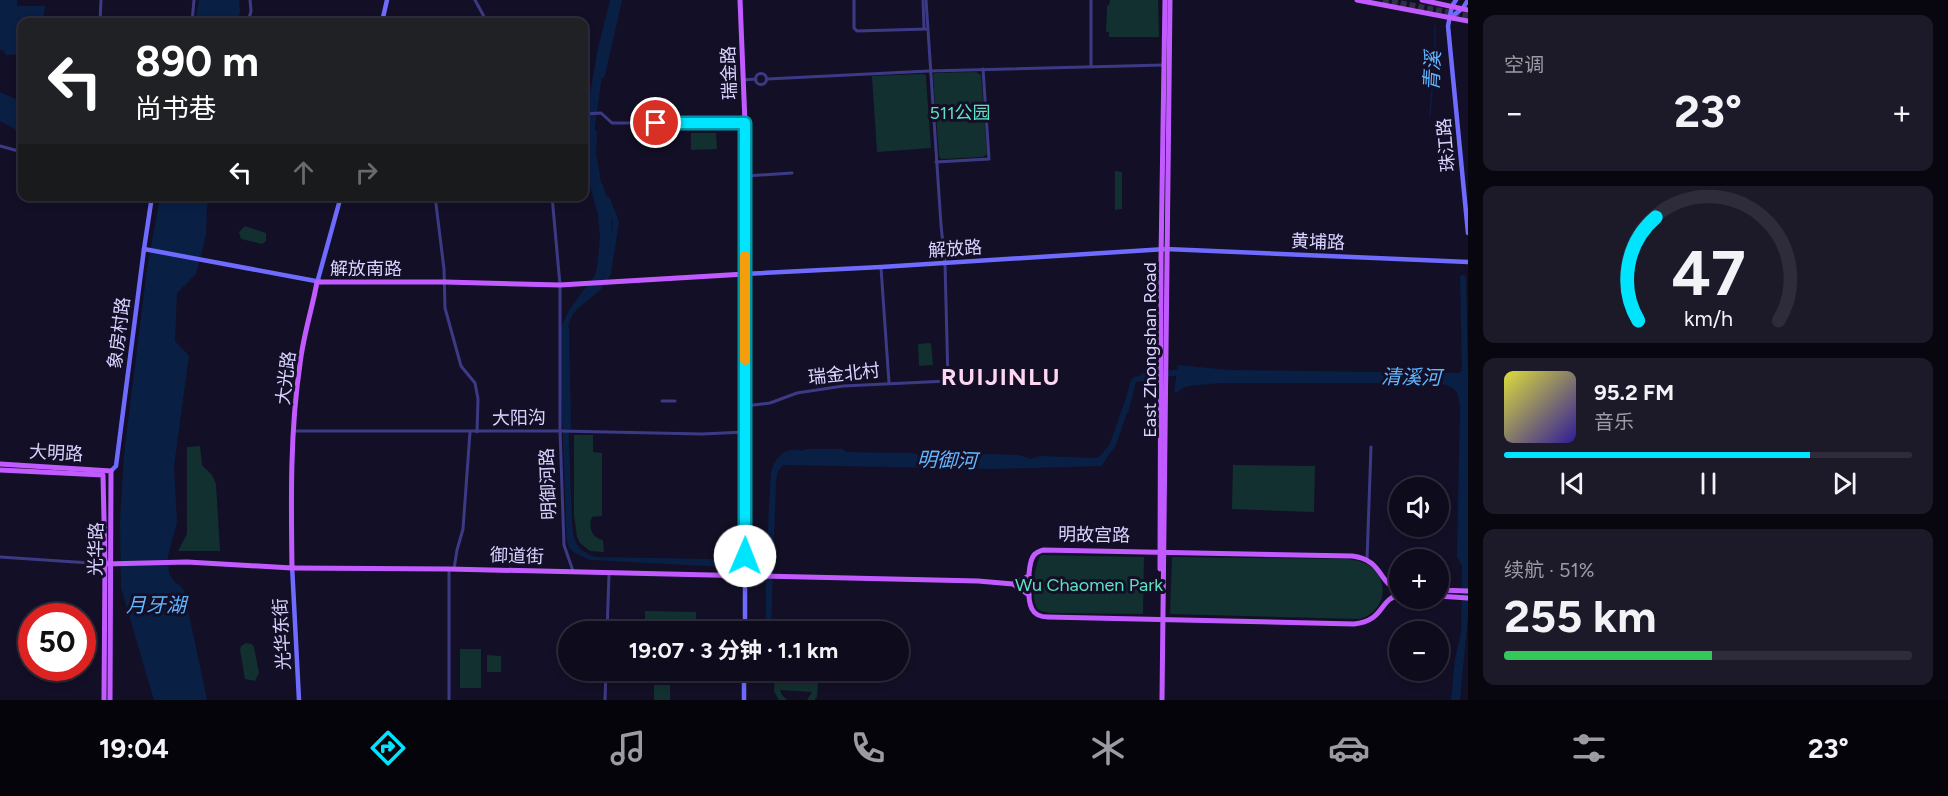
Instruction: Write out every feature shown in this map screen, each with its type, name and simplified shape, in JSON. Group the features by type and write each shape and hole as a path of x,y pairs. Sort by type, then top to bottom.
{"main road":[{"name":"East Zhongshan Road","path":"1160,700 1165,0"},
{"name":"East Zhongshan Road","path":"1164,250 1170,0"},
{"path":"1356,0 1468,21"},
{"path":"1422,0 1454,3 1465,9"},
{"path":"560,285 661,279"},
{"name":"大明路","path":"0,464 111,471"},
{"name":"大明路","path":"0,470 103,476 109,564"},
{"name":"光华路","path":"104,700 111,471"},
{"path":"291,509 292,568"},
{"name":"明故宫路","path":"1029,595 1032,558 1040,551 1352,556 1367,560"},
{"path":"1367,560 1379,570 1385,582 1388,592 1384,605"},
{"name":"御道街","path":"109,564 187,562 292,568 451,569 978,581 1013,584 1029,595"},
{"name":"光华路","path":"109,564 110,700"},
{"path":"1013,584 1029,576"},
{"path":"1385,582 1389,585"},
{"path":"1449,595 1468,591"},
{"path":"1449,592 1468,598"},
{"path":"1029,595 1032,610 1043,617 1354,624 1364,623 1374,618 1389,600"}],"street":[{"path":"100,18 101,0"},
{"path":"192,18 194,0"},
{"path":"249,18 250,0"},
{"path":"383,18 387,0"},
{"path":"475,0 485,18"},
{"name":"瑞金路","path":"740,0 745,123 745,621"},
{"path":"854,0 854,28 857,32 925,29"},
{"path":"924,0 945,263"},
{"path":"1091,0 1091,66"},
{"path":"1450,18 1465,9 1468,0"},
{"name":"珠江路","path":"1454,3 1448,26 1468,233"},
{"path":"767,79 982,69 1164,65"},
{"path":"936,162 988,159 982,69"},
{"path":"756,79 757,75 762,73 767,79"},
{"path":"743,80 756,79"},
{"path":"756,79 762,85 767,79"},
{"path":"588,114 601,113 612,123 745,123"},
{"path":"0,146 18,152"},
{"path":"745,176 792,173"},
{"name":"象房村路","path":"111,471 116,465 151,201"},
{"name":"大光路","path":"291,509 294,431 300,363 317,282 340,201"},
{"path":"436,201 445,282 445,308 462,366 475,383 478,399 477,432"},
{"name":"明御河路","path":"552,201 560,285 560,431 564,545 574,573"},
{"name":"解放南路","path":"144,249 317,282 560,285 613,282"},
{"name":"黄埔路","path":"1164,250 1468,262"},
{"name":"解放路","path":"745,274 1164,250"},
{"name":"瑞金北村","path":"745,406 770,403 797,393 843,386 948,381 945,263"},
{"path":"881,267 889,383"},
{"path":"661,279 745,274"},
{"path":"662,401 675,401"},
{"name":"大阳沟","path":"294,431 575,431 702,434 745,432"},
{"path":"449,700 451,569 463,529 470,432"},
{"path":"1367,560 1371,447"},
{"path":"0,557 109,564"},
{"name":"光华东街","path":"292,568 298,700"},
{"path":"607,621 609,574"},
{"path":"605,700 606,681"},
{"path":"744,681 744,700"}],"green space":[{"path":"1110,0 1158,0 1159,37 1109,37 1109,32 1106,32 1107,6"},
{"name":"511公园","path":"976,72 981,75 987,154 983,157 941,159 933,75 935,73"},
{"path":"926,75 931,148 877,152 872,76"},
{"path":"691,133 716,133 717,149 691,150"},
{"path":"1115,171 1122,172 1122,209 1115,210"},
{"path":"245,226 266,233 266,241 262,244 241,239 239,232"},
{"path":"931,343 933,365 919,366 918,344"},
{"path":"574,435 593,435 593,452 602,453 602,516 592,517 590,525 592,532 603,540 604,552 590,551 580,543 577,537 574,515"},
{"path":"200,446 202,465 212,475 216,484 220,551 178,551 187,534 187,447"},
{"path":"1233,465 1315,466 1314,512 1232,509"},
{"name":"Wu Chaomen Park","path":"1041,555 1144,557 1143,614 1043,612 1037,608 1035,603 1034,589 1035,573"},
{"path":"1172,557 1360,561 1375,570 1380,578 1382,594 1375,609 1359,619 1170,614"},
{"path":"645,611 696,612 696,621 645,621"},
{"path":"246,643 254,647 259,673 255,681 245,679 240,650 241,646"},
{"path":"460,649 481,649 481,688 460,688"},
{"path":"487,655 501,656 501,672 487,672"},
{"path":"774,681 831,681 831,683 818,682 817,697 814,700 807,700 812,692 780,690 787,700 779,700 774,691"},
{"path":"654,685 670,685 670,700 654,700"}],"water":[{"path":"0,0 17,0 17,6 45,6 44,18 18,18 18,54 6,55 3,50 0,50"},
{"path":"199,0 239,0 238,18 196,18"},
{"path":"610,0 619,0 601,82 592,148 594,166 612,214 611,247 606,270 596,289 573,314 565,340 572,527 574,539 579,548 596,557 766,560 771,472 778,457 791,450 843,449 846,452 912,453 925,456 960,453 1020,455 1030,459 1041,456 1098,458 1112,442 1115,445 1103,464 1101,466 996,469 783,465 778,471 776,481 771,621 766,621 766,569 590,560 576,554 569,547 566,532 559,332 569,310 595,275 597,267 600,238 598,215 588,179 588,104"},
{"path":"0,92 18,100 18,131 0,121"},
{"name":"月牙湖","path":"159,201 210,201 207,206 206,235 196,274 177,293 175,341 189,356 174,466 177,522 168,556 169,573 174,582 184,591 207,700 154,700 121,588 120,521 124,454 147,269"},
{"name":"清溪河","path":"1468,364 1468,617 1460,700 1451,700 1455,659 1461,633 1462,566 1457,557 1460,406 1453,388 1435,383 1221,383 1189,386 1177,393 1174,392 1178,365 1228,370 1459,373"},
{"path":"1150,374 1150,381 1136,382 1128,413 1122,412 1131,380 1134,377"}],"waterway":[{"name":"明御河","path":"602,75 619,0"},
{"name":"青溪","path":"1430,115 1435,26"},
{"name":"明御河","path":"594,133 593,154 597,176"},
{"name":"明御河","path":"604,280 608,273 616,222 607,199"},
{"path":"1463,278 1465,375"},
{"name":"明御河","path":"580,303 600,286"},
{"name":"明御河","path":"566,329 568,427"},
{"name":"明御河","path":"1143,376 1184,372"},
{"name":"明御河","path":"1109,450 1126,407"}],"tunnel":[{"path":"1383,0 1468,16"}],"slow traffic":[{"path":"745,256 745,360"}],"district":[{"name":"RUIJINLU","path":"1001,376"}],"route":[{"path":"656,123 745,123 745,556"}]}
